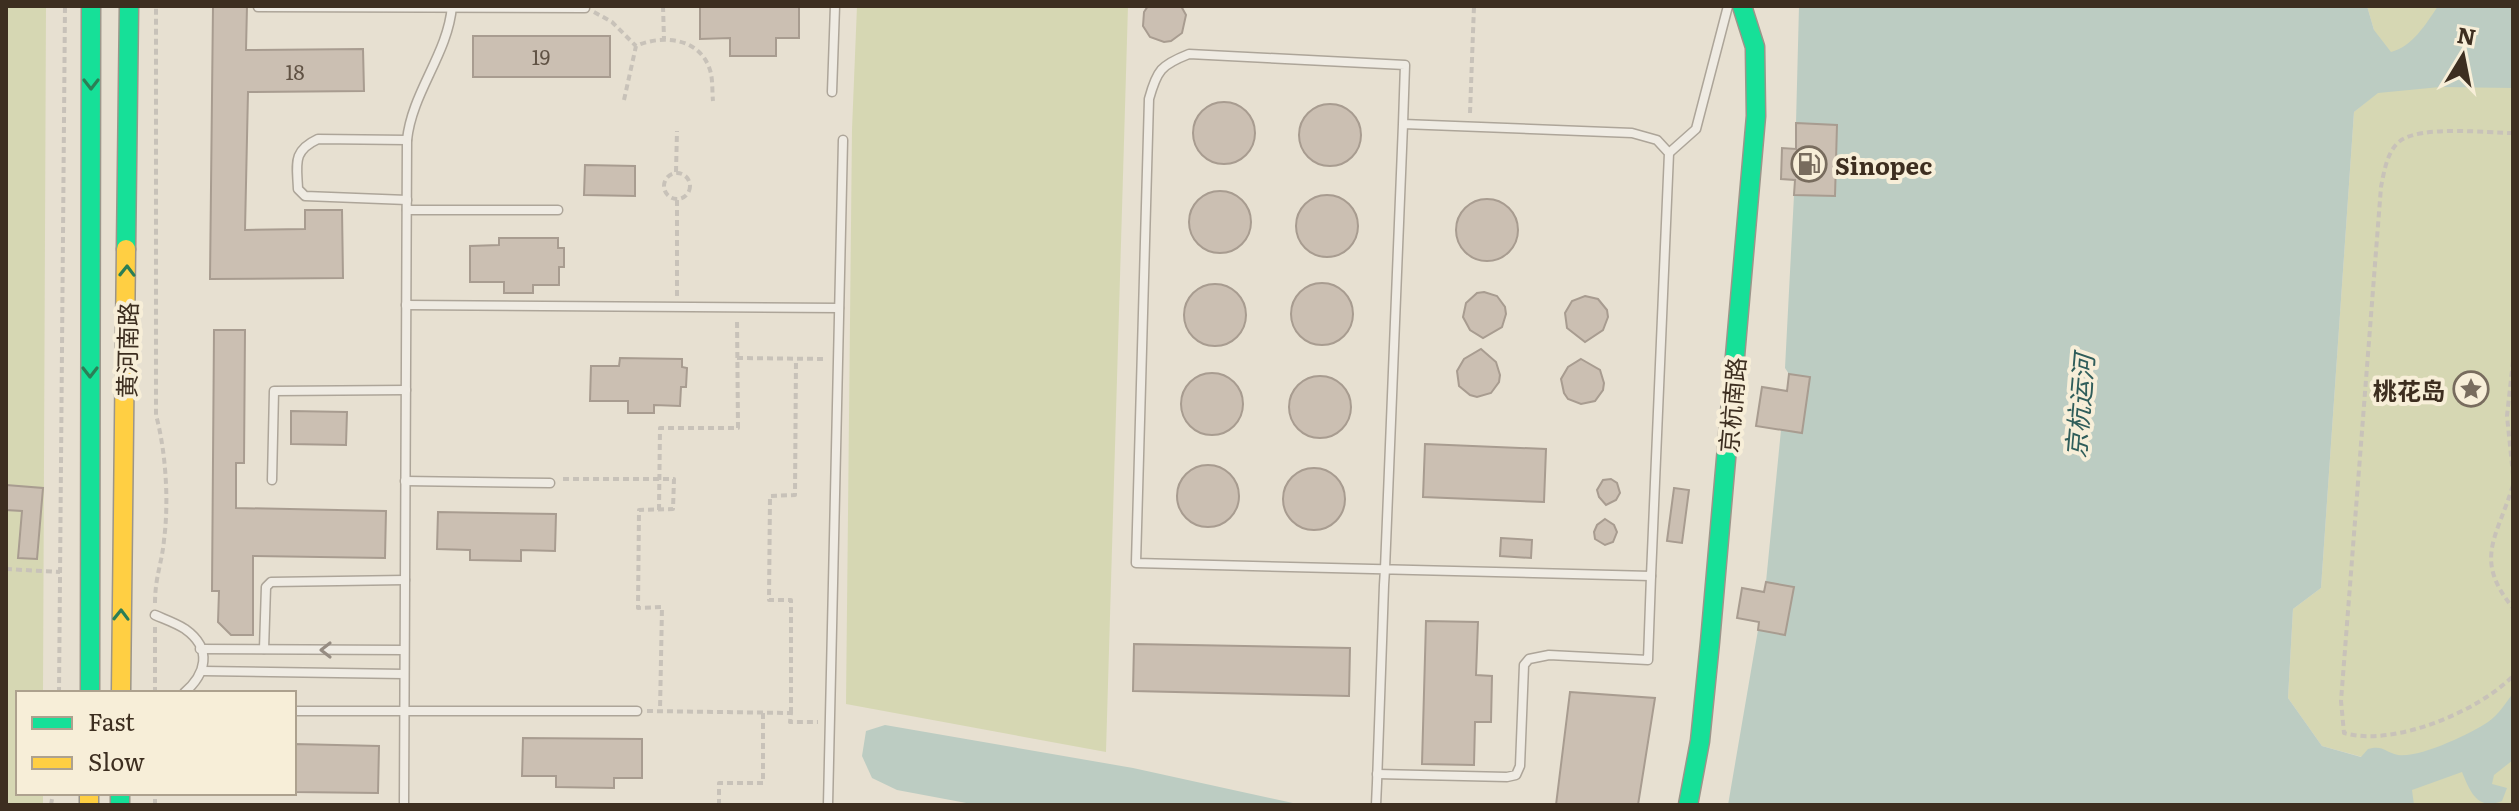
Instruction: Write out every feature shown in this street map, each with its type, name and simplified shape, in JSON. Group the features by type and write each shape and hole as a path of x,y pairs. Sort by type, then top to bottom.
{"main road":[{"name":"黄河南路","path":"90,691 91,6"},
{"name":"黄河南路","path":"121,691 129,6"},
{"name":"京杭南路","path":"1688,805 1700,741 1707,671 1756,116 1755,47 1742,6"}],"lane":[{"path":"832,92 835,6"},
{"path":"1669,153 1696,129 1728,6"},
{"path":"258,7 585,8"},
{"path":"404,805 407,140 413,114 448,32 452,7"},
{"path":"1376,805 1385,569 1403,124 1405,65 1189,54 1166,63 1155,77 1149,99 1136,563 1385,569 1651,576"},
{"path":"1377,774 1516,775 1520,766 1524,665 1529,659 1549,655 1648,660 1669,153 1657,140 1632,133 1403,124"},
{"path":"407,140 318,139 305,145 298,155 298,189 305,196 407,205 558,210"},
{"path":"828,805 843,140"},
{"path":"406,305 839,308"},
{"path":"272,480 274,391 406,390"},
{"path":"405,481 550,483"},
{"path":"264,649 266,587 271,582 405,580"},
{"path":"155,615 186,629 204,656 203,671 186,691"},
{"path":"200,649 404,650"},
{"path":"203,671 404,674"},
{"path":"296,711 637,711"}],"path":[{"path":"59,691 65,6"},
{"path":"155,691 155,579 164,541 165,463 165,448 156,415 156,6"},
{"path":"663,6 664,39"},
{"path":"1470,127 1474,6"},
{"path":"585,8 612,22 636,46"},
{"path":"636,46 650,40 664,39 686,43 699,51 710,70 713,101"},
{"path":"624,100 636,46"},
{"path":"676,173 677,131"},
{"path":"2513,133 2415,134 2399,142 2387,161 2381,187 2341,701 2344,733 2360,738 2379,737 2424,726 2480,700 2513,676"},
{"path":"676,173 687,178 690,185 688,193 677,199"},
{"path":"676,173 666,180 665,188 669,195 677,199"},
{"path":"677,199 677,307"},
{"path":"659,510 660,428 738,428 736,307"},
{"path":"737,358 838,360"},
{"path":"796,359 795,495 770,496 769,600 791,600 790,722 830,722"},
{"path":"2513,361 2507,416 2513,475"},
{"path":"550,483 554,479 674,479 673,509 639,510 638,608 662,607 660,711"},
{"path":"2513,485 2492,545 2489,566 2498,590 2513,608"},
{"path":"6,569 60,572"},
{"path":"637,711 791,713"},
{"path":"719,805 719,783 763,783 763,713"}],"green space":[{"path":"6,6 46,6 43,691 16,691 16,795 43,795 43,805 6,805"},
{"path":"857,6 1128,6 1106,752 846,704 852,129"},
{"path":"2367,6 2513,6 2513,805 2370,805 2362,757 2322,746 2288,698 2293,609 2321,588 2354,112 2378,92 2374,30"}],"water":[{"name":"京杭运河","path":"1799,6 2367,6 2374,30 2391,52 2412,40 2438,6 2513,6 2513,88 2440,87 2378,93 2354,112 2321,588 2293,609 2288,698 2322,746 2361,757 2373,748 2407,755 2444,744 2488,722 2513,693 2513,760 2494,775 2492,784 2507,788 2502,801 2480,801 2462,772 2412,790 2414,805 1728,805 1758,630 1785,635 1794,588 1766,582 1781,430 1802,433 1810,378 1789,374 1785,368 1794,195 1835,195 1837,125 1796,123"},
{"path":"885,725 1133,768 1302,805 977,805 897,790 872,778 862,756 866,731"}],"building":[{"path":"213,6 247,6 246,50 363,49 364,91 248,92 245,230 305,229 305,210 342,210 343,278 210,279"},
{"path":"799,6 799,38 776,38 776,56 730,56 730,38 700,39 700,7"},
{"path":"1148,6 1181,6 1186,15 1182,33 1164,42 1150,37 1143,26 1144,12"},
{"path":"473,36 610,36 610,77 473,77"},
{"path":"1224,102 1236,104 1246,111 1253,121 1253,145 1246,155 1236,162 1224,164 1212,162 1202,155 1195,145 1193,133 1195,121 1202,111 1212,104"},
{"path":"1330,104 1342,106 1352,113 1359,123 1359,147 1352,157 1342,164 1330,166 1318,164 1308,157 1301,147 1299,135 1301,123 1308,113 1318,106"},
{"name":"Sinopec","path":"1796,123 1837,125 1835,196 1794,195 1795,180 1781,179 1782,148 1796,149"},
{"path":"585,165 635,166 635,196 584,195"},
{"path":"1220,191 1232,193 1242,200 1249,210 1249,234 1242,244 1232,251 1220,253 1208,251 1198,244 1191,234 1189,222 1191,210 1198,200 1208,193"},
{"path":"1327,195 1339,197 1349,204 1356,214 1356,238 1349,248 1339,255 1327,257 1315,255 1305,248 1298,238 1296,226 1298,214 1305,204 1315,197"},
{"path":"1487,199 1499,201 1509,208 1516,218 1516,242 1509,252 1499,259 1487,261 1475,259 1465,252 1458,242 1456,230 1458,218 1465,208 1475,201"},
{"path":"499,238 558,238 558,248 564,248 564,267 559,267 559,285 533,285 533,293 504,293 504,282 470,282 470,246 499,245"},
{"path":"1322,283 1334,285 1344,292 1351,302 1351,326 1344,336 1334,343 1322,345 1310,343 1300,336 1293,326 1291,314 1293,302 1300,292 1310,285"},
{"path":"1215,284 1227,286 1237,293 1244,303 1244,327 1237,337 1227,344 1215,346 1203,344 1193,337 1186,327 1184,315 1186,303 1193,293 1203,286"},
{"path":"1477,293 1497,296 1506,314 1502,327 1483,338 1470,330 1463,317 1466,303"},
{"path":"1585,296 1598,299 1607,310 1608,317 1603,330 1585,342 1567,328 1565,313 1572,301"},
{"path":"214,330 245,330 244,463 236,463 236,508 386,511 385,558 253,556 253,635 231,635 218,622 219,591 212,591"},
{"path":"1481,349 1496,362 1500,375 1491,393 1477,397 1459,386 1457,371 1464,359"},
{"path":"620,358 682,359 682,367 687,368 686,387 681,387 680,406 654,405 654,413 628,413 628,401 590,401 591,366 619,366"},
{"path":"1581,359 1600,370 1604,383 1595,401 1581,404 1568,399 1561,379 1568,367"},
{"path":"1212,373 1224,375 1234,382 1241,392 1241,416 1234,426 1224,433 1212,435 1200,433 1190,426 1183,416 1181,404 1183,392 1190,382 1200,375"},
{"path":"1789,374 1810,377 1802,433 1756,426 1762,387 1787,391"},
{"path":"1320,376 1332,378 1342,385 1349,395 1349,419 1342,429 1332,436 1320,438 1308,436 1298,429 1291,419 1289,407 1291,395 1298,385 1308,378"},
{"path":"291,411 347,412 346,445 291,444"},
{"path":"1425,444 1546,449 1544,502 1423,497"},
{"path":"1208,465 1220,467 1230,474 1237,484 1237,508 1230,518 1220,525 1208,527 1196,525 1186,518 1179,508 1177,496 1179,484 1186,474 1196,467"},
{"path":"1314,468 1326,470 1336,477 1343,487 1343,511 1336,521 1326,528 1314,530 1302,528 1292,521 1285,511 1283,499 1285,487 1292,477 1302,470"},
{"path":"1611,479 1617,483 1620,493 1616,500 1606,505 1597,490 1603,480"},
{"path":"6,485 43,488 37,559 18,558 22,511 6,510"},
{"path":"1674,488 1689,490 1682,543 1667,541"},
{"path":"438,512 556,514 555,551 521,550 521,561 470,560 470,550 437,549"},
{"path":"1605,519 1614,525 1617,532 1613,542 1605,545 1595,539 1594,532"},
{"path":"1501,538 1532,540 1531,558 1500,556"},
{"path":"1766,582 1794,587 1785,635 1758,630 1759,622 1737,618 1742,588 1764,592"},
{"path":"1426,621 1478,622 1476,675 1492,676 1491,722 1475,722 1474,765 1422,764"},
{"path":"1134,644 1350,648 1349,696 1133,691"},
{"path":"1570,692 1655,698 1638,805 1556,805"},
{"path":"523,738 642,739 642,778 614,778 614,788 556,787 556,776 522,776"},
{"path":"296,744 379,746 378,793 296,792"}],"traffic: fast":[{"path":"90,691 91,6"},
{"path":"126,249 129,6"},
{"path":"1688,805 1700,741 1710,642 1756,116 1755,47 1742,6"},
{"path":"120,795 120,805"}],"traffic: slow":[{"path":"121,691 126,249"},
{"path":"89,795 89,805"}],"place":[{"name":"Sinopec","path":"1809,164"},
{"name":"桃花岛","path":"2471,389"}]}
